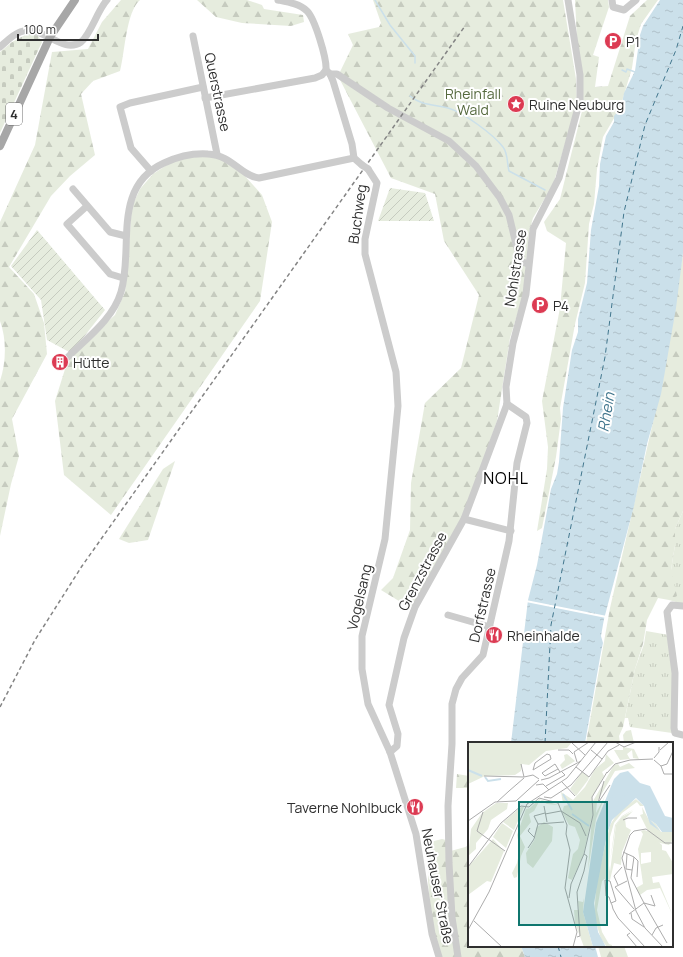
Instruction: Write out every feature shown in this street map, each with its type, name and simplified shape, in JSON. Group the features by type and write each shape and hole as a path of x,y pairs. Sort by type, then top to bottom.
{"main road":[{"name":"4","path":"0,146 50,37 75,0"}],"street":[{"path":"0,46 13,36 26,30 37,32 67,44 80,43 87,35 101,7 107,0"},
{"path":"68,357 111,314 121,292 129,209 134,194 151,171 168,161 193,154 217,154 228,159 251,176 259,178 354,158 352,144 312,18 308,12 294,4 278,0"},
{"name":"Nohlstrasse","path":"507,404 505,394 513,343 526,294 528,264 533,229 559,178 580,100 580,75 568,0"},
{"path":"612,0 613,7 624,10 632,5 636,0"},
{"name":"Querstrasse","path":"193,36 217,154"},
{"path":"205,98 316,78 328,72 337,74 388,108 449,141 476,166 500,198 509,215 517,254 520,261 528,264"},
{"path":"151,171 131,148 120,107 130,103 203,87"},
{"name":"Buchweg","path":"354,158 373,175 377,183 365,239 365,254 396,372 398,406 395,442"},
{"path":"73,190 110,232 126,236"},
{"path":"87,206 67,224 110,274 123,278"},
{"name":"Grenzstrasse","path":"390,752 397,746 398,734 389,705 404,638 415,607 464,519 507,404"},
{"name":"Dorfstrasse","path":"458,957 452,917 448,856 452,704 462,678 483,655 500,588 511,531 517,463 527,423 526,418 507,404"},
{"name":"Vogelsang","path":"390,752 368,704 362,669 362,636 385,539 395,442"},
{"path":"464,519 511,531"},
{"path":"683,606 672,605 667,612 675,673 674,728 676,733 683,735"},
{"path":"448,615 490,627"},
{"name":"Neuhauser Straße","path":"390,752 416,834 432,934 439,957"}],"green space":[{"path":"121,0 140,0 135,6 129,23 120,71 93,81 81,94 95,155 70,176 51,196 9,267 34,294 44,323 47,354 12,419 19,456 11,484 0,536 0,381 4,367 5,344 0,321 0,222 35,145 52,52 88,49 102,22"},
{"path":"197,0 247,0 262,5 264,9 303,15 304,22 291,26 242,23 216,17"},
{"name":"Rheinfall Wald","path":"373,0 563,0 576,79 577,103 553,185 533,218 529,232 523,296 510,338 497,421 466,508 452,538 412,609 381,590 393,578 410,530 411,483 425,403 461,368 479,295 444,241 435,194 391,178 338,76 353,45 348,34 379,27 381,23"},
{"path":"575,0 608,0 609,7 593,55 599,57 595,87 608,86 630,16 647,0 658,0 641,24 636,40 632,68 620,108 603,137 597,169 594,204 589,224 585,283 575,324 560,408 561,419 556,457 542,528 537,531 547,469 548,447 542,401 560,308 566,243 547,231 544,222 560,199 583,107 583,75 577,40"},
{"path":"29,33 38,36 42,42 0,133 0,52 12,42"},
{"path":"191,155 218,156 244,175 262,195 272,222 260,301 111,515 64,475 55,401 66,366 77,349 115,315 125,292 132,206 140,189 153,174 170,163"},
{"path":"390,188 425,193 434,221 378,221"},
{"path":"37,230 105,310 71,353 47,340 41,300 11,266"},
{"path":"683,253 683,511 675,529 675,545 671,570 677,596 669,600 658,598 647,620 643,644 635,669 623,727 619,736 620,742 586,742 610,608 663,379"},
{"path":"175,461 148,540 129,543 119,539 163,469"},
{"path":"683,511 683,604 669,600 671,570 675,545 675,529"},
{"path":"646,631 669,635 674,673 672,733 630,727 628,718 625,718 635,669 644,644"},
{"path":"631,730 634,742 624,742 623,735 626,731"},
{"path":"457,774 468,776 468,788 456,788"},
{"path":"442,839 446,840 447,852 468,846 468,947 521,947 525,957 442,957 432,919 429,898 428,880 430,842"},
{"path":"598,947 624,947 628,957 601,957"}],"water":[{"name":"Rhein","path":"660,0 683,0 683,253 676,308 661,394 647,444 634,506 604,619 601,636 603,643 585,742 511,742 528,600 537,565 551,489 557,474 563,408 572,350 578,332 578,319 587,283 591,230 599,186 600,164 606,136 614,122 614,116 621,108 624,93 635,71 640,35 643,26"},
{"path":"521,947 595,947 598,957 525,957"}],"pier":[{"path":"526,600 607,616 606,618 526,602"}],"waterway":[{"path":"375,0 390,25 415,56 415,63"},
{"path":"622,70 626,72 627,69 635,72"},
{"path":"410,96 419,102 454,110 478,124 493,136 505,149 509,171 545,190"}],"ferry route":[{"path":"545,742 551,625 605,357 624,212 645,125 676,50 683,26"},
{"path":"558,947 561,957"}],"railway":[{"path":"0,707 35,640 82,566 465,26"}],"place":[{"name":"P1","path":"613,41"},
{"name":"Ruine Neuburg","path":"516,104"},
{"name":"P4","path":"540,305"},
{"name":"Hütte","path":"60,362"},
{"name":"Rheinhalde","path":"494,635"},
{"name":"Taverne Nohlbuck","path":"415,807"}],"district":[{"name":"NOHL","path":"506,478"}]}
